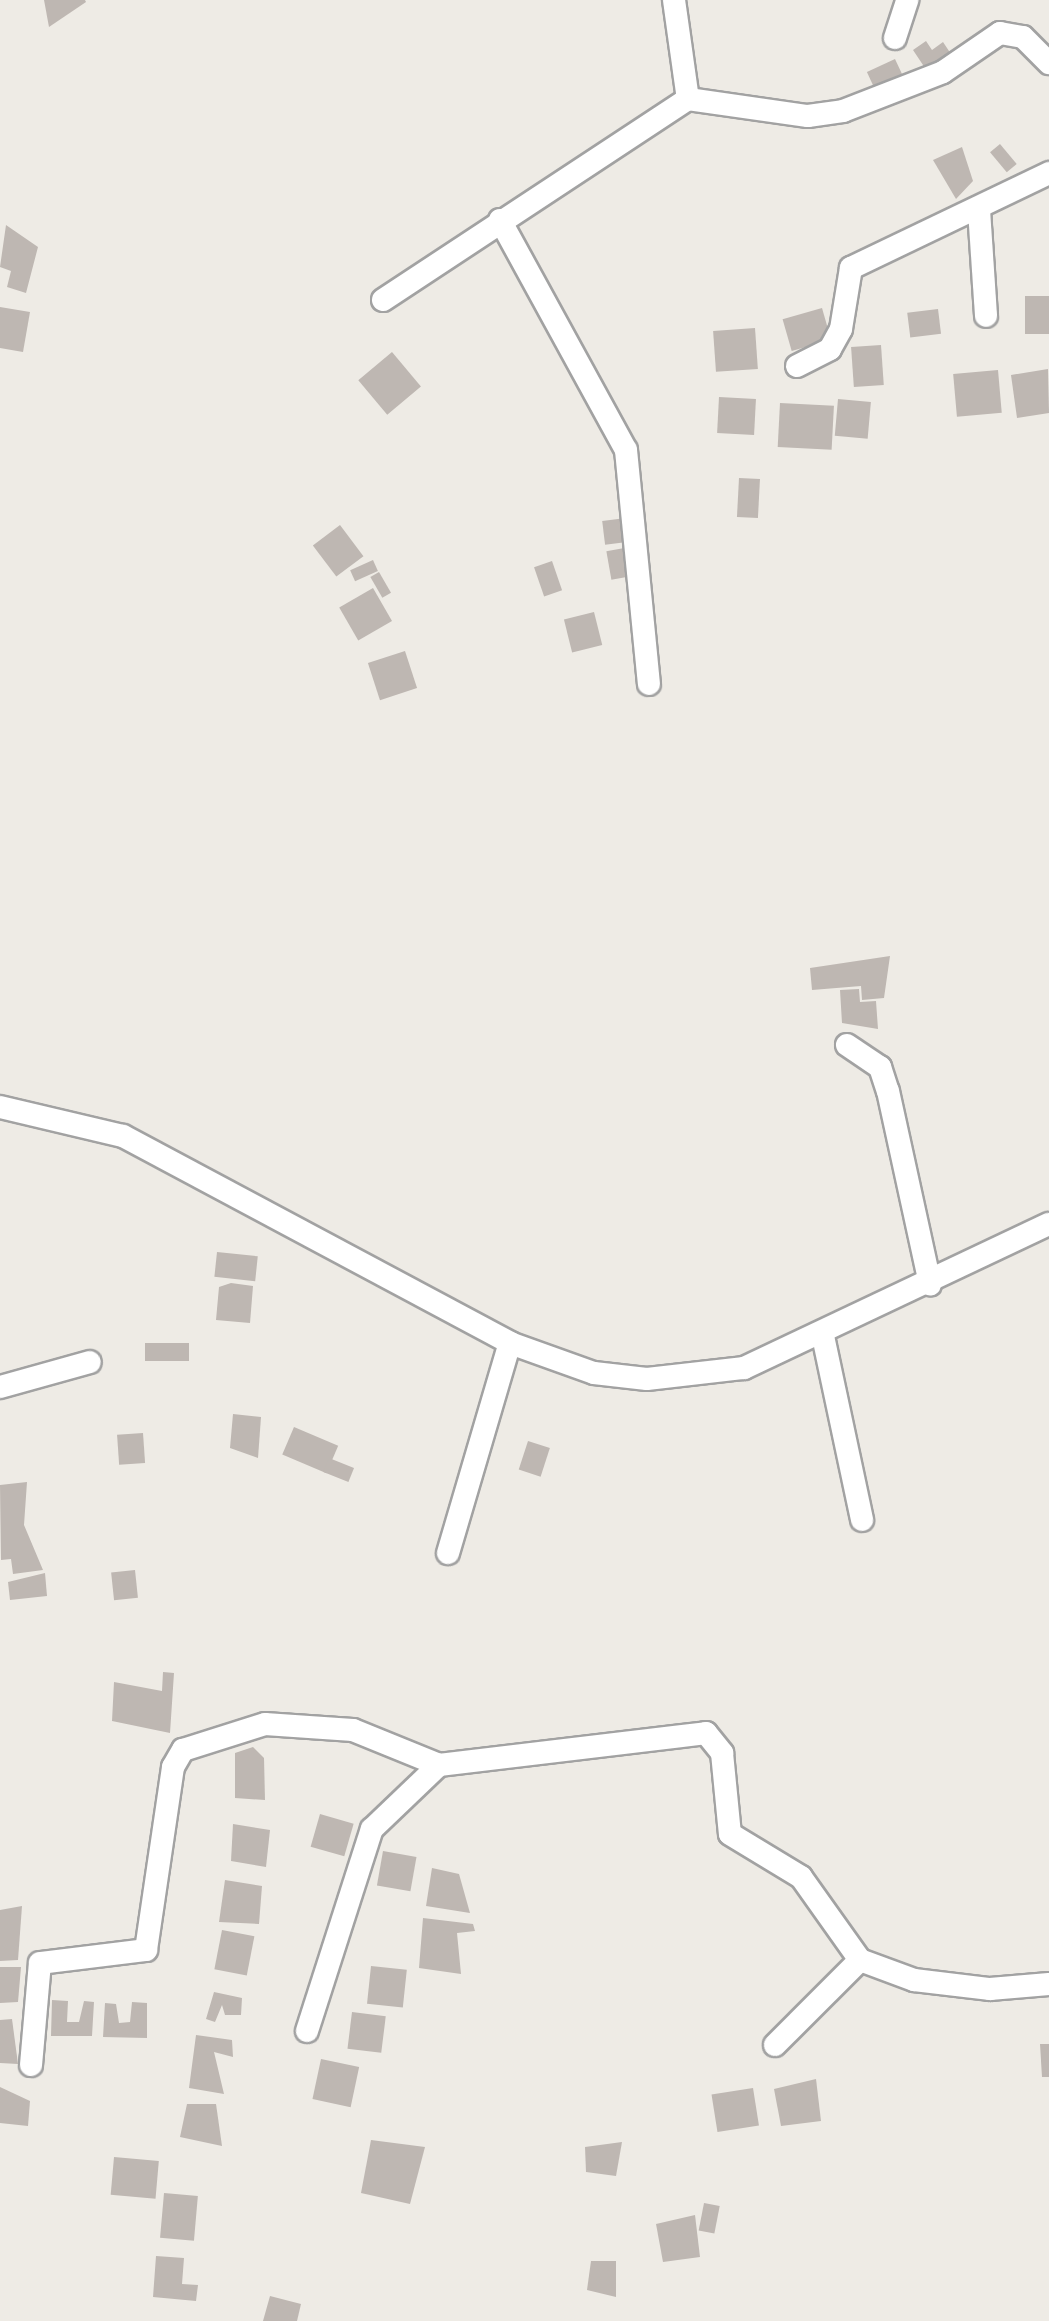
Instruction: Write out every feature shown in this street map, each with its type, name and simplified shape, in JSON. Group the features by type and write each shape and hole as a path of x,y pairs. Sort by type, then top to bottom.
{"street":[{"path":"674,0 688,99"},
{"path":"895,38 907,0"},
{"path":"383,300 688,99 808,116 843,110 943,72 1000,32 1023,37 1049,63"},
{"path":"796,366 830,349 842,329 851,268 926,224 979,210 1049,173"},
{"path":"979,210 986,316"},
{"path":"500,220 626,450 648,684"},
{"path":"847,1045 880,1066 930,1284"},
{"path":"0,1107 123,1136 510,1343 594,1373 647,1379 744,1368 823,1336 1049,1224"},
{"path":"823,1336 862,1520"},
{"path":"448,1553 510,1343"},
{"path":"0,1387 90,1362"},
{"path":"31,2065 40,1962 146,1950 172,1767 183,1750 265,1724 353,1730 439,1765 706,1734 722,1753 730,1834 801,1877 860,1960 914,1980 1049,1984"},
{"path":"307,2031 372,1830 439,1765"},
{"path":"775,2045 860,1960"}],"building":[{"path":"44,0 85,0 86,2 49,27"},
{"path":"926,41 932,50 943,42 951,54 927,71 913,50"},
{"path":"895,59 904,78 876,91 867,72"},
{"path":"1000,144 1017,164 1007,172 990,152"},
{"path":"962,147 973,181 956,199 933,160"},
{"path":"6,225 38,247 26,293 7,287 11,271 0,267"},
{"path":"1025,296 1049,296 1049,334 1025,334"},
{"path":"0,307 30,312 23,352 0,348"},
{"path":"822,308 831,340 792,351 783,319"},
{"path":"938,309 941,334 910,338 907,313"},
{"path":"755,328 758,369 716,372 713,331"},
{"path":"881,345 884,385 854,387 851,347"},
{"path":"392,352 421,386 387,415 358,380"},
{"path":"1048,369 1049,413 1017,418 1011,375"},
{"path":"998,370 1002,413 957,417 953,374"},
{"path":"719,397 756,399 754,435 717,433"},
{"path":"838,399 871,402 868,439 835,436"},
{"path":"780,403 834,406 832,450 778,447"},
{"path":"739,478 760,479 758,518 737,517"},
{"path":"626,518 629,542 605,545 602,521"},
{"path":"340,525 363,556 336,577 313,545"},
{"path":"630,547 635,576 611,580 606,551"},
{"path":"373,560 378,571 355,581 350,570"},
{"path":"552,561 562,590 544,596 534,567"},
{"path":"379,572 391,593 382,598 370,577"},
{"path":"373,588 392,621 358,640 339,608"},
{"path":"594,612 602,645 572,652 564,619"},
{"path":"405,651 417,688 380,700 368,663"},
{"path":"890,956 884,998 862,1000 861,986 812,990 810,968"},
{"path":"859,989 860,1002 876,1001 878,1029 842,1023 840,990"},
{"path":"217,1252 258,1256 255,1281 214,1277"},
{"path":"231,1283 253,1286 250,1323 216,1320 219,1287"},
{"path":"145,1343 189,1343 189,1361 145,1361"},
{"path":"233,1414 261,1417 258,1458 230,1448"},
{"path":"294,1427 338,1446 326,1473 282,1455"},
{"path":"143,1433 145,1463 119,1465 117,1435"},
{"path":"528,1441 550,1448 541,1477 519,1470"},
{"path":"329,1458 354,1468 348,1482 323,1472"},
{"path":"27,1482 24,1525 43,1570 13,1574 11,1559 1,1560 0,1485"},
{"path":"135,1570 138,1598 114,1600 111,1573"},
{"path":"45,1573 47,1596 10,1600 8,1582"},
{"path":"163,1672 174,1673 170,1733 112,1721 114,1682 162,1691"},
{"path":"253,1747 264,1758 265,1800 235,1798 235,1753"},
{"path":"320,1814 354,1824 344,1856 311,1847"},
{"path":"233,1824 270,1830 266,1867 231,1861"},
{"path":"383,1851 416,1857 410,1891 377,1885"},
{"path":"432,1868 459,1874 470,1913 426,1906"},
{"path":"225,1880 262,1886 259,1924 219,1922"},
{"path":"22,1906 18,1960 0,1961 0,1910"},
{"path":"423,1918 473,1924 475,1931 457,1933 461,1974 419,1968"},
{"path":"222,1930 254,1936 247,1976 214,1969"},
{"path":"371,1966 407,1970 403,2008 367,2004"},
{"path":"0,1967 21,1967 18,2002 0,2003"},
{"path":"214,1992 242,1998 241,2015 225,2015 222,2005 215,2022 206,2019"},
{"path":"52,2000 68,2001 67,2022 79,2022 84,2001 94,2002 92,2036 51,2036"},
{"path":"132,2002 147,2003 147,2038 103,2037 105,2003 116,2004 119,2023 130,2022"},
{"path":"352,2012 386,2016 381,2053 347,2049"},
{"path":"12,2019 18,2064 0,2063 0,2020"},
{"path":"196,2035 232,2040 233,2057 214,2052 224,2094 189,2088"},
{"path":"1040,2044 1049,2044 1049,2077 1042,2077"},
{"path":"321,2059 359,2067 351,2107 312,2099"},
{"path":"816,2079 821,2121 781,2126 774,2089"},
{"path":"0,2087 30,2101 28,2126 0,2123"},
{"path":"753,2088 759,2126 717,2132 712,2095"},
{"path":"187,2104 216,2104 222,2146 180,2137"},
{"path":"371,2140 425,2147 410,2204 361,2193"},
{"path":"622,2142 616,2176 586,2172 585,2147"},
{"path":"114,2157 159,2161 156,2199 111,2195"},
{"path":"164,2193 198,2196 194,2241 160,2238"},
{"path":"704,2203 720,2206 714,2234 699,2230"},
{"path":"695,2215 700,2257 663,2262 656,2224"},
{"path":"156,2256 184,2258 182,2284 198,2285 196,2301 153,2297"},
{"path":"591,2261 616,2261 616,2297 587,2290"},
{"path":"270,2296 301,2304 297,2321 263,2321"}]}
